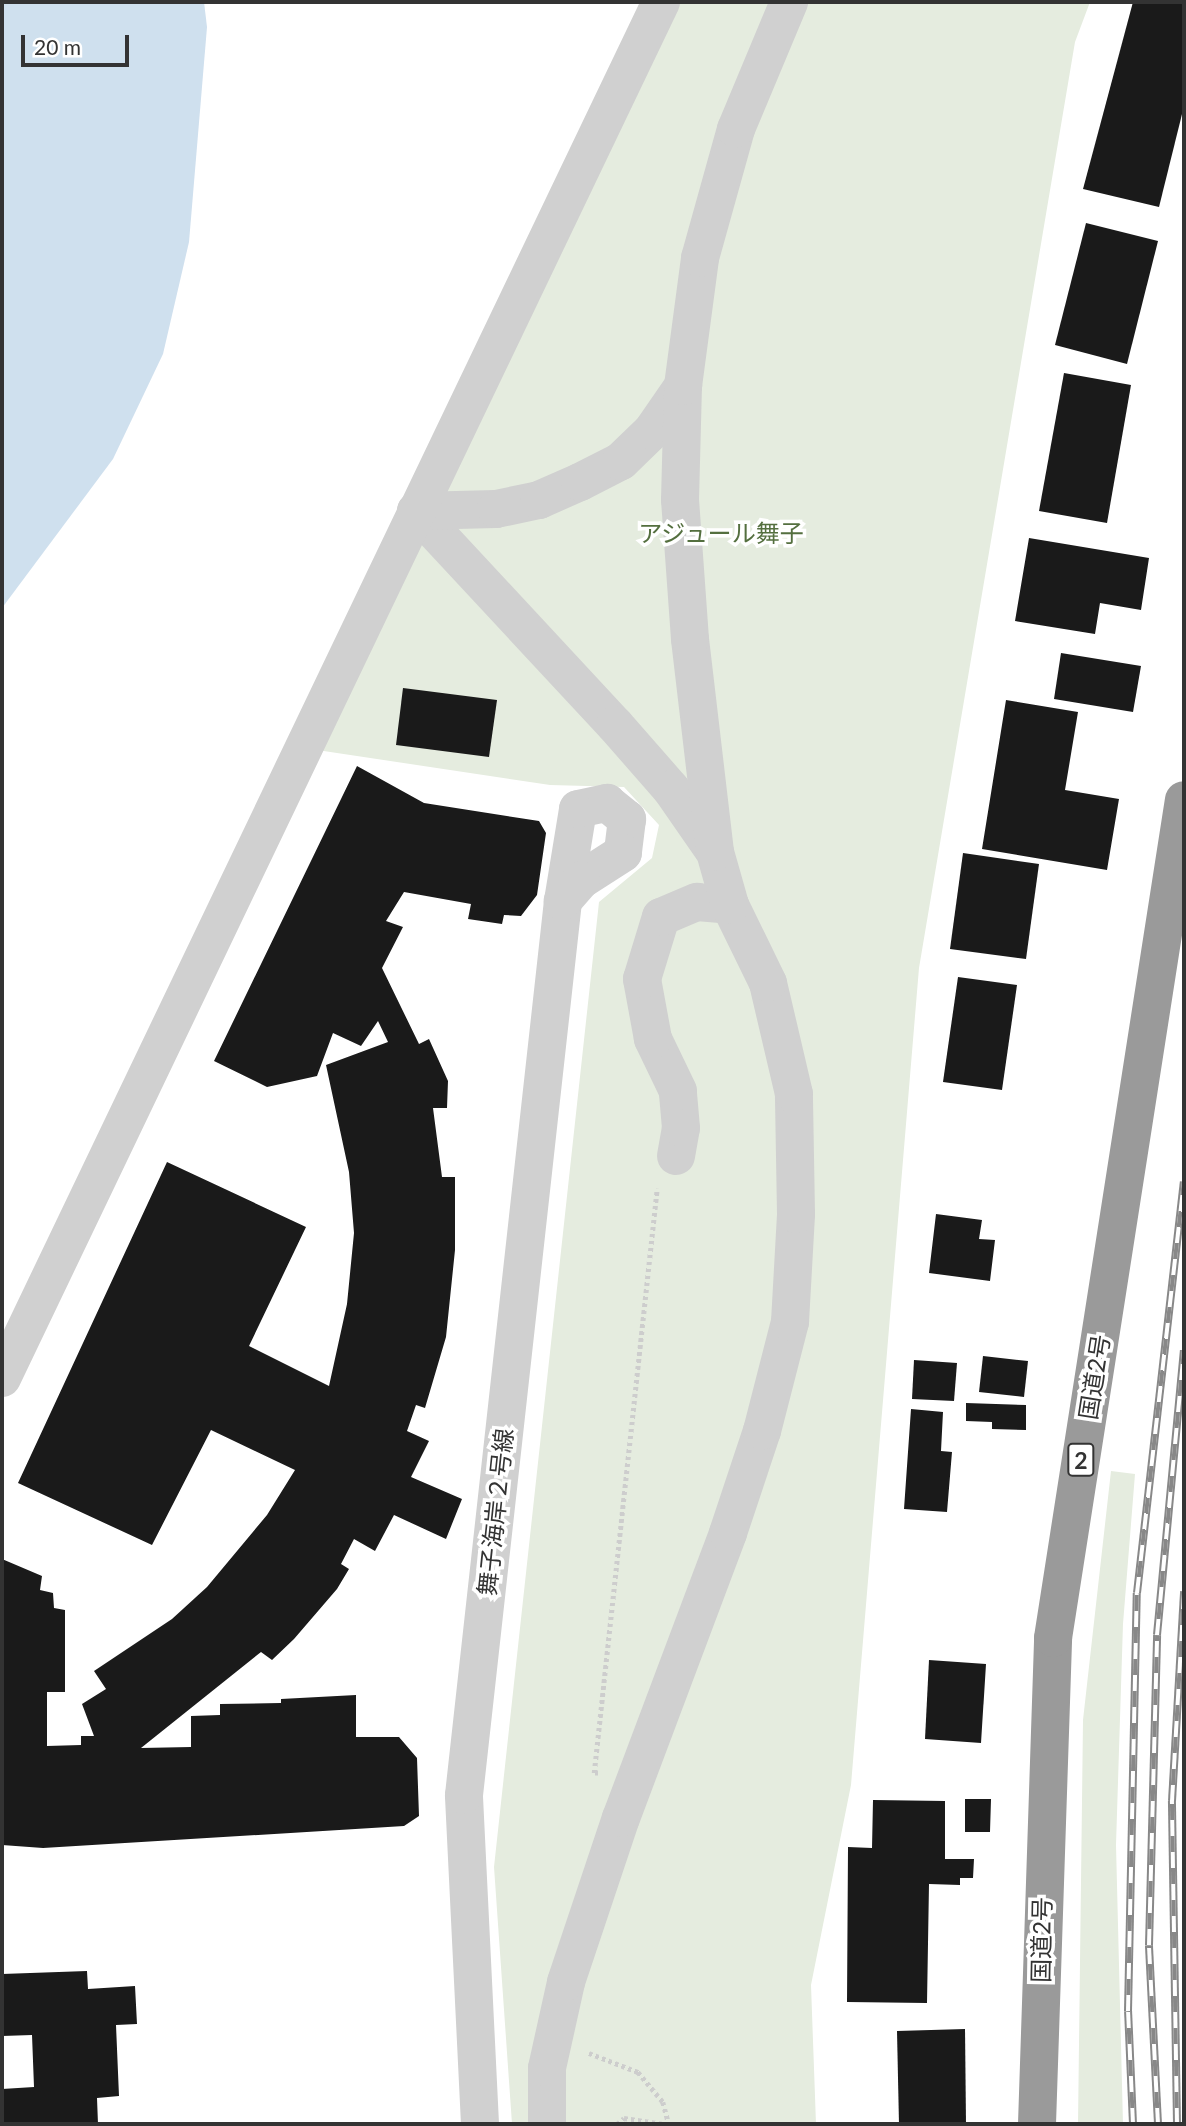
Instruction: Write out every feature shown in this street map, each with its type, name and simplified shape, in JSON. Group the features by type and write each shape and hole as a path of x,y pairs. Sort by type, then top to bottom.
{"highway":[{"name":"国道2号","path":"1037,2124 1053,1638 1184,800"}],"street":[{"path":"2,1378 661,2"},
{"path":"547,2124 550,2053 566,1982 638,1772 732,1520 790,1322 796,1214 794,1094 768,983 730,905 715,852 690,639 680,500 683,386 708,232 736,129 789,2"},
{"path":"416,511 496,509 539,500 580,482 621,461 652,431 683,386"},
{"path":"416,511 623,734 671,789 715,852"},
{"name":"舞子海岸２号線","path":"480,2124 464,1795 563,901"},
{"path":"676,1156 681,1129 678,1091 653,1039 642,979 662,917 697,902 730,905"}],"path":[{"path":"638,1772 594,1773 659,1171 676,1156"},
{"path":"550,2053 579,2050 611,2058 638,2072 663,2102 666,2124 624,2118 617,2124"}],"green space":[{"name":"アジュール舞子","path":"678,2 1090,2 1075,42 919,968 851,1785 811,1985 816,2124 512,2124 494,1867 599,902 652,858 659,825 624,787 550,785 317,750"},
{"path":"1111,1471 1135,1474 1123,1624 1116,1845 1123,2124 1078,2124 1083,1720"}],"water":[{"path":"2,2 204,2 207,27 189,242 163,354 113,459 2,608"}],"building":[{"path":"1133,2 1184,2 1184,106 1159,207 1083,189"},
{"path":"1086,223 1158,241 1127,364 1055,345"},
{"path":"1064,373 1131,385 1107,523 1039,511"},
{"path":"1029,538 1149,558 1141,610 1100,603 1095,634 1015,621"},
{"path":"1061,653 1141,666 1133,712 1054,699"},
{"path":"403,688 497,700 489,757 396,745"},
{"path":"1006,700 1078,712 1065,790 1119,799 1107,870 982,849"},
{"path":"357,766 424,803 539,821 546,833 537,895 521,916 504,915 502,924 468,919 471,904 404,892 386,921 403,927 382,968 419,1044 429,1039 448,1081 447,1108 433,1108 442,1177 455,1177 455,1250 446,1337 425,1408 416,1405 407,1431 429,1441 411,1477 462,1499 446,1539 394,1515 375,1551 354,1539 341,1564 349,1569 337,1589 294,1639 272,1660 261,1652 141,1748 191,1747 191,1716 220,1715 220,1704 281,1703 281,1699 356,1695 356,1737 399,1737 417,1758 419,1816 404,1826 43,1848 2,1845 2,1559 42,1576 40,1590 53,1593 54,1608 65,1610 65,1692 47,1692 47,1746 81,1745 81,1736 94,1736 82,1704 106,1689 94,1671 172,1619 207,1587 267,1515 295,1470 211,1430 152,1545 18,1483 167,1162 306,1227 249,1346 329,1386 347,1304 354,1233 349,1172 326,1065 388,1042 378,1021 361,1046 333,1033 317,1076 267,1087 214,1061"},
{"path":"963,853 1039,864 1026,959 950,949"},
{"path":"958,977 1017,985 1002,1090 943,1082"},
{"path":"936,1214 982,1220 979,1239 995,1240 990,1281 929,1273"},
{"path":"983,1356 1028,1361 1024,1397 979,1392"},
{"path":"914,1360 957,1363 954,1401 912,1399"},
{"path":"966,1403 1026,1405 1026,1430 992,1429 992,1422 966,1421"},
{"path":"911,1409 943,1412 941,1451 952,1452 947,1512 904,1509"},
{"path":"929,1660 986,1664 981,1743 925,1739"},
{"path":"965,1799 991,1799 990,1832 965,1832"},
{"path":"873,1800 945,1801 945,1859 974,1859 973,1878 960,1878 960,1885 929,1884 927,2003 847,2002 848,1847 872,1848"},
{"path":"87,1971 88,1989 135,1986 137,2024 116,2025 119,2096 97,2098 98,2124 2,2124 2,2089 34,2087 32,2035 2,2036 2,1974"},
{"path":"965,2029 966,2124 899,2124 897,2031"}],"railway":[{"path":"1133,2124 1128,2011 1137,1593 1184,1182"},
{"path":"1158,2124 1149,1945 1157,1635 1184,1350"},
{"path":"1177,2124 1172,1801 1184,1591"}]}
